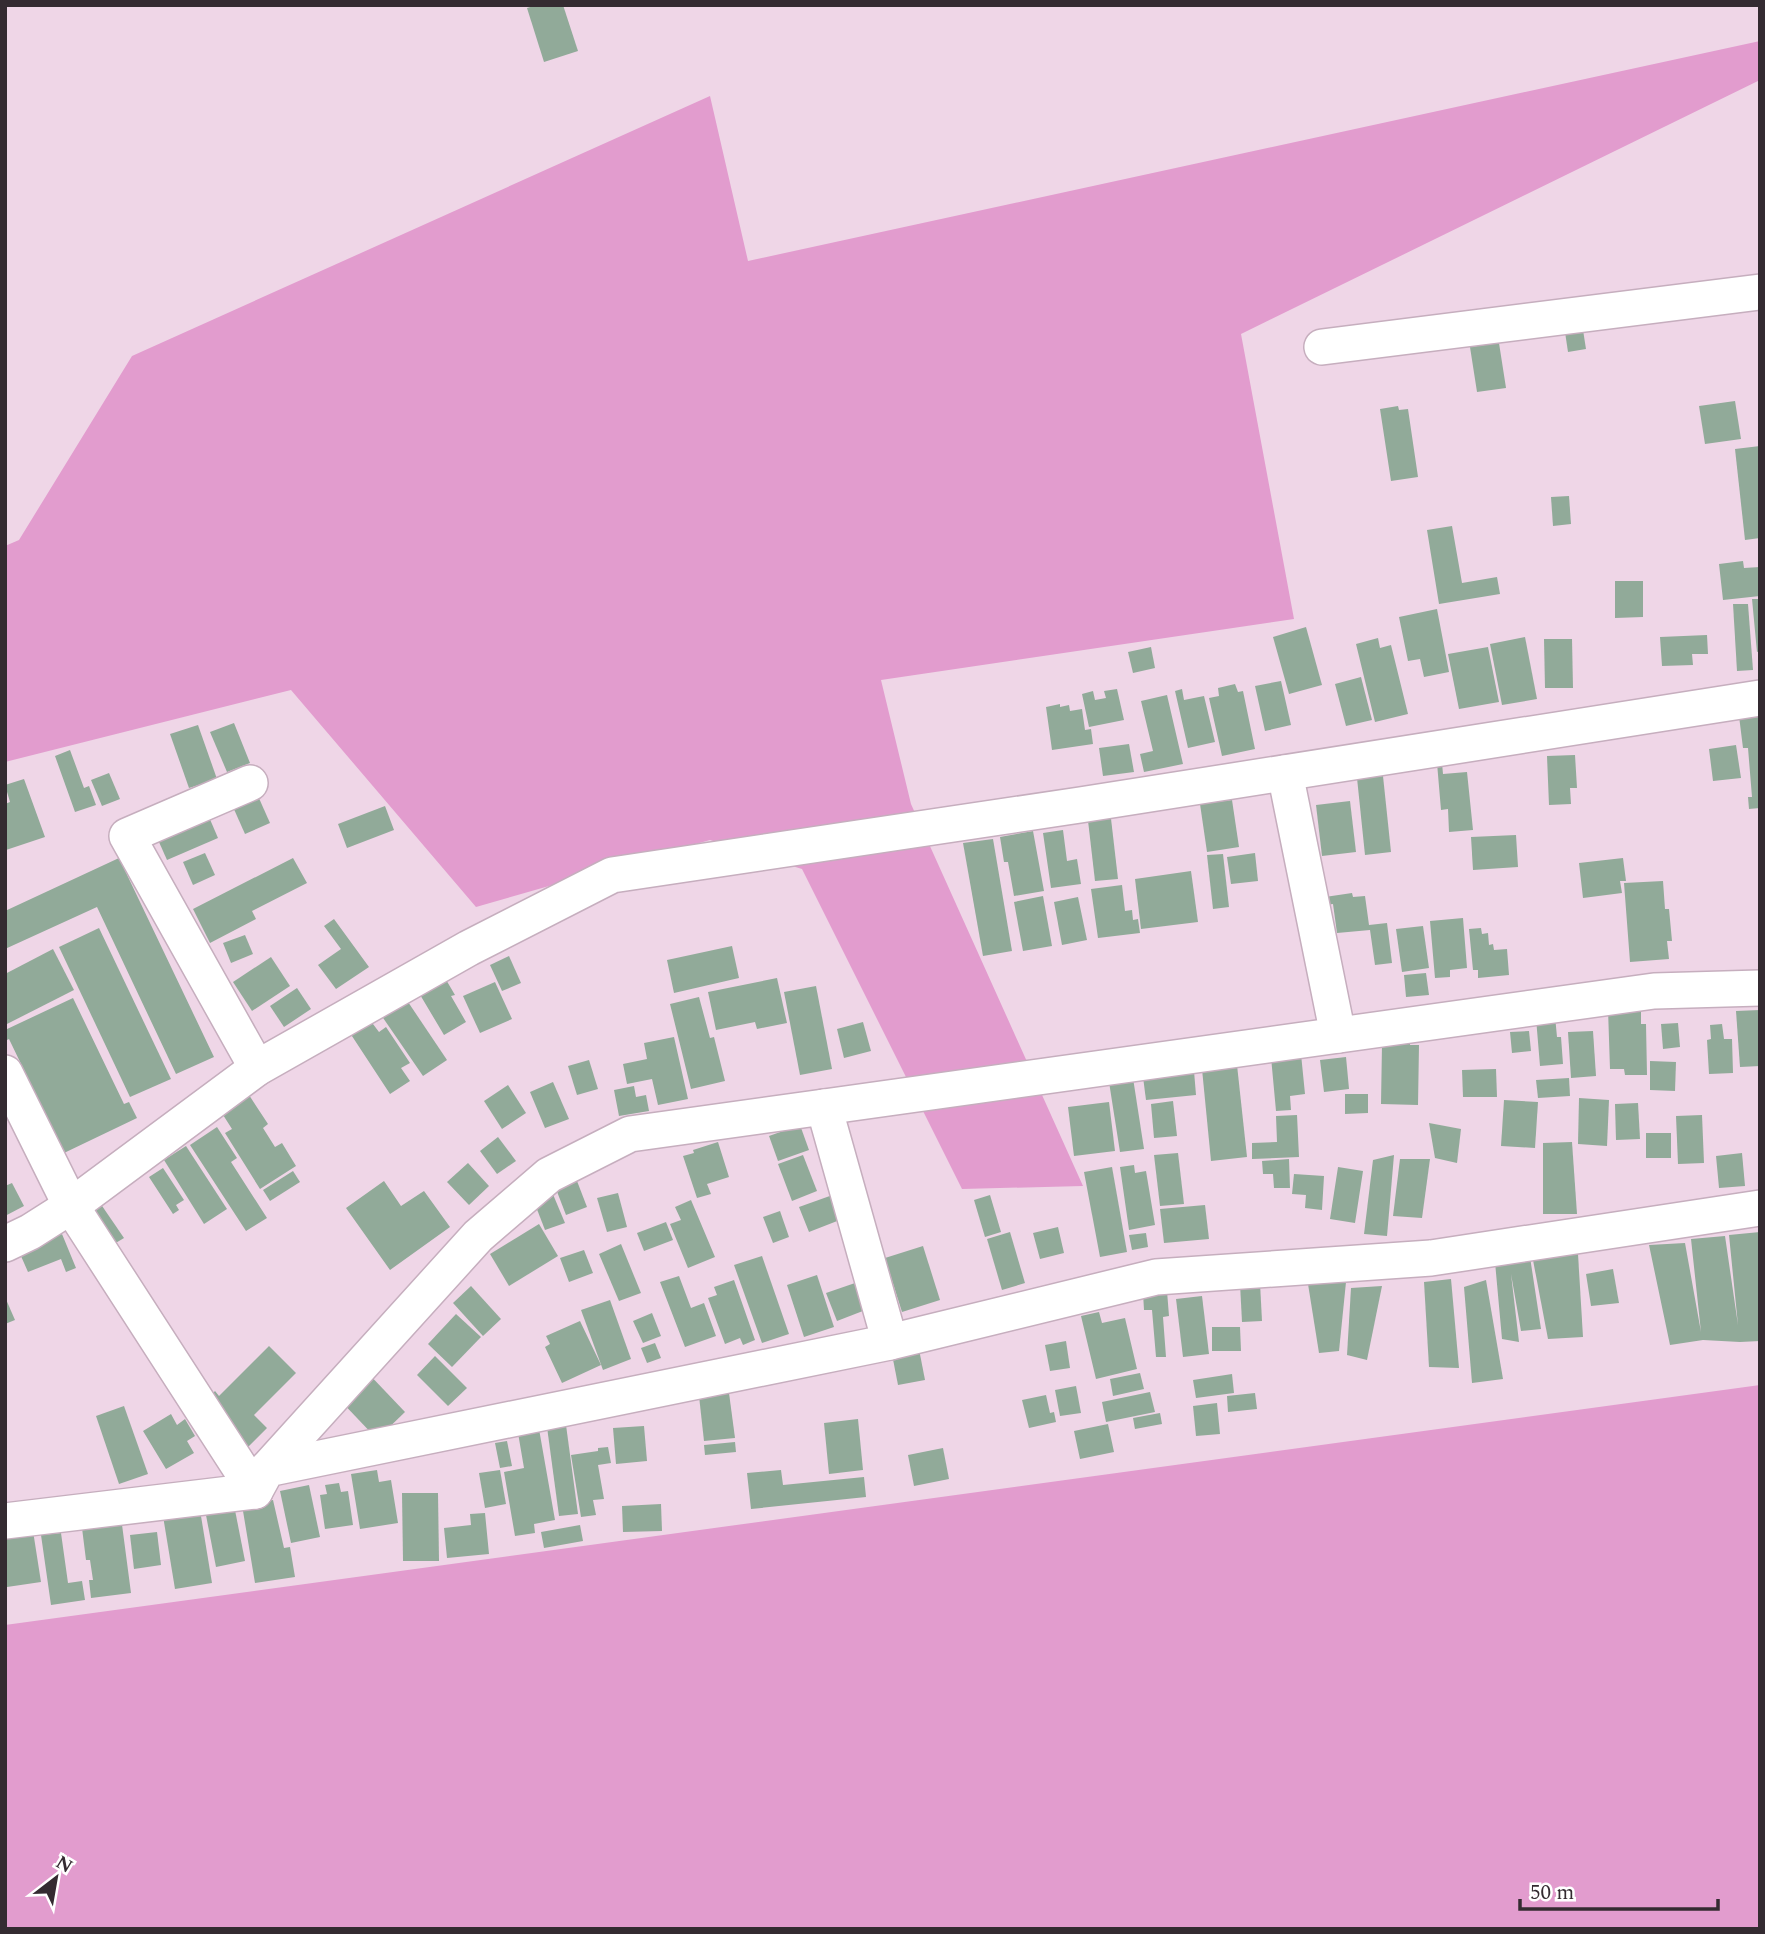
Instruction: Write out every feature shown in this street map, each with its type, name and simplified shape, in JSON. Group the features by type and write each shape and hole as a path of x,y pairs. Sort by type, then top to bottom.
{"street":[{"path":"1322,346 1760,292"},
{"path":"5,1244 30,1233 71,1206 257,1068 468,947 612,875 1760,698"},
{"path":"1285,773 1338,1035"},
{"path":"250,783 127,836 257,1068"},
{"path":"261,1480 478,1236 549,1175 630,1134 1654,991 1760,988"},
{"path":"5,1073 71,1206 261,1480"},
{"path":"824,1107 890,1342"},
{"path":"5,1521 261,1480 890,1342 1156,1277 1431,1258 1760,1208"}],"shaded area":[{"path":"1760,41 1760,80 1241,334 1294,619 881,680 911,804 1083,1186 962,1189 802,869 710,840 476,907 291,690 5,762 5,546 19,540 132,356 710,96 748,261"},
{"path":"1760,1385 1760,1929 5,1929 5,1625"}],"building":[{"path":"537,5 563,5 578,51 544,62 527,8"},
{"path":"1583,330 1586,349 1568,352 1565,332"},
{"path":"1499,343 1506,388 1477,392 1470,347"},
{"path":"1735,401 1741,439 1705,444 1699,406"},
{"path":"1398,406 1399,410 1408,409 1418,477 1391,481 1380,409"},
{"path":"1760,446 1760,538 1745,540 1735,449"},
{"path":"1569,496 1571,524 1553,526 1551,497"},
{"path":"1452,526 1462,583 1497,577 1500,594 1439,604 1427,530"},
{"path":"1743,561 1744,568 1760,567 1760,596 1723,600 1719,564"},
{"path":"1615,581 1643,581 1643,617 1615,618"},
{"path":"1752,599 1760,599 1760,651 1757,652"},
{"path":"1733,604 1748,604 1753,670 1737,671"},
{"path":"1437,609 1449,672 1424,677 1420,659 1408,661 1399,617"},
{"path":"1306,627 1322,685 1289,694 1273,637"},
{"path":"1707,635 1708,654 1692,654 1693,665 1662,666 1660,637"},
{"path":"1525,637 1537,699 1502,705 1490,644"},
{"path":"1378,638 1380,648 1391,645 1408,714 1375,722 1356,644"},
{"path":"1544,639 1572,639 1573,688 1545,688"},
{"path":"1151,647 1155,668 1133,673 1128,652"},
{"path":"1488,647 1499,702 1459,709 1448,654"},
{"path":"1361,677 1372,720 1346,726 1335,684"},
{"path":"1281,681 1291,725 1265,731 1255,686"},
{"path":"1235,684 1238,692 1243,691 1255,749 1222,756 1209,698 1219,696 1218,688"},
{"path":"1117,689 1124,720 1089,727 1082,694 1093,691 1095,700 1106,698 1104,691"},
{"path":"1182,689 1184,700 1204,696 1215,742 1188,748 1175,691"},
{"path":"1167,695 1183,764 1144,772 1140,754 1153,751 1141,701"},
{"path":"1060,704 1060,707 1069,705 1070,711 1082,709 1085,730 1091,729 1093,744 1052,750 1046,707"},
{"path":"1760,705 1760,808 1749,809 1748,797 1752,797 1748,748 1743,748 1738,708"},
{"path":"234,723 250,763 227,772 210,732"},
{"path":"198,725 217,779 189,788 170,734"},
{"path":"1129,744 1134,772 1103,776 1099,748"},
{"path":"1736,745 1741,778 1713,781 1709,749"},
{"path":"70,750 84,788 89,786 96,805 75,812 55,756"},
{"path":"1575,755 1577,788 1570,788 1571,804 1549,805 1547,756"},
{"path":"1437,763 1442,763 1443,774 1467,772 1473,830 1449,832 1448,809 1441,810"},
{"path":"109,773 120,799 102,806 91,780"},
{"path":"1383,776 1391,852 1365,855 1357,778"},
{"path":"24,779 45,837 6,850 5,804 10,802 5,785"},
{"path":"258,796 270,823 245,834 233,807"},
{"path":"1232,800 1239,847 1207,852 1200,804"},
{"path":"1350,801 1356,852 1322,856 1316,805"},
{"path":"385,806 394,830 347,848 338,824"},
{"path":"206,810 218,838 167,860 155,833"},
{"path":"1110,810 1118,879 1095,881 1087,812"},
{"path":"1063,830 1067,861 1077,859 1081,884 1051,888 1043,833"},
{"path":"1033,831 1044,891 1014,896 1000,837"},
{"path":"1516,835 1518,867 1473,870 1471,837"},
{"path":"993,839 1012,951 983,956 963,843"},
{"path":"205,853 215,875 193,885 183,862"},
{"path":"1255,853 1258,881 1231,884 1227,857"},
{"path":"1223,854 1229,907 1213,909 1207,855"},
{"path":"119,858 214,1057 176,1074 97,907 5,949 5,911"},
{"path":"293,858 307,883 252,911 256,919 210,943 193,909"},
{"path":"1623,858 1626,881 1620,881 1622,893 1583,898 1579,863"},
{"path":"1191,871 1198,922 1141,929 1135,879"},
{"path":"1663,881 1665,909 1669,909 1672,941 1667,941 1669,959 1630,962 1624,883"},
{"path":"1122,885 1125,911 1132,910 1133,920 1138,919 1140,933 1098,938 1091,889"},
{"path":"1352,893 1353,897 1365,896 1369,925 1387,923 1392,963 1375,965 1370,930 1337,933 1333,904 1326,905 1325,897"},
{"path":"1043,896 1052,946 1023,951 1014,902"},
{"path":"1078,897 1087,940 1062,945 1054,902"},
{"path":"1463,918 1467,968 1450,970 1450,977 1435,978 1430,921"},
{"path":"334,919 369,967 336,989 318,965 341,949 324,926"},
{"path":"1423,926 1429,968 1402,972 1396,929"},
{"path":"99,928 171,1079 130,1097 59,947"},
{"path":"1481,928 1482,934 1488,933 1489,945 1493,944 1494,950 1507,949 1509,975 1478,978 1478,970 1473,970 1469,929"},
{"path":"245,935 253,954 231,963 223,943"},
{"path":"732,946 739,978 674,993 667,960"},
{"path":"53,949 74,990 5,1025 5,974"},
{"path":"509,956 521,983 502,991 490,965"},
{"path":"271,957 290,986 252,1011 233,982"},
{"path":"1426,973 1429,995 1406,997 1404,975"},
{"path":"445,978 455,995 451,996 466,1022 444,1035 419,993"},
{"path":"777,978 787,1023 757,1029 755,1022 716,1030 708,992"},
{"path":"495,982 512,1019 480,1033 463,996"},
{"path":"816,986 832,1069 800,1075 784,992"},
{"path":"297,988 311,1009 284,1027 270,1006"},
{"path":"404,996 447,1060 423,1076 379,1012"},
{"path":"699,997 710,1038 714,1037 725,1081 691,1089 670,1004"},
{"path":"73,998 124,1104 129,1102 137,1118 64,1153 9,1039 5,1041 5,1030"},
{"path":"1641,1008 1641,1024 1646,1024 1647,1075 1625,1075 1624,1069 1610,1069 1608,1009"},
{"path":"1760,1010 1760,1066 1740,1067 1736,1011"},
{"path":"1555,1016 1557,1037 1561,1037 1563,1064 1540,1066 1536,1018"},
{"path":"370,1020 379,1032 386,1027 410,1063 401,1068 410,1081 390,1094 350,1033"},
{"path":"863,1022 871,1051 844,1058 837,1029"},
{"path":"1678,1023 1680,1047 1663,1049 1661,1024"},
{"path":"1722,1024 1724,1039 1732,1039 1733,1073 1709,1074 1707,1040 1711,1039 1710,1025"},
{"path":"1529,1031 1531,1051 1512,1053 1510,1032"},
{"path":"1593,1031 1596,1076 1571,1078 1568,1032"},
{"path":"674,1037 688,1099 658,1105 652,1079 627,1084 623,1064 647,1059 644,1043"},
{"path":"1410,1037 1410,1045 1419,1045 1418,1105 1381,1104 1382,1044"},
{"path":"1301,1054 1305,1094 1290,1096 1291,1110 1276,1111 1271,1057"},
{"path":"1346,1057 1349,1089 1324,1092 1320,1060"},
{"path":"589,1060 598,1089 577,1095 568,1066"},
{"path":"1650,1061 1676,1062 1675,1091 1650,1090"},
{"path":"1237,1065 1247,1157 1211,1161 1202,1069"},
{"path":"1496,1069 1497,1097 1463,1097 1462,1070"},
{"path":"1194,1071 1196,1095 1146,1100 1143,1077"},
{"path":"1133,1078 1144,1149 1120,1152 1109,1082"},
{"path":"1569,1078 1570,1096 1538,1098 1536,1080"},
{"path":"553,1082 569,1119 545,1128 530,1092"},
{"path":"508,1085 526,1113 502,1129 484,1101"},
{"path":"634,1086 636,1097 646,1095 649,1111 619,1116 614,1090"},
{"path":"1345,1094 1368,1094 1368,1113 1345,1114"},
{"path":"249,1095 268,1124 263,1128 275,1147 282,1143 296,1166 260,1189 225,1133 232,1129 218,1107"},
{"path":"1579,1098 1609,1100 1607,1146 1578,1144"},
{"path":"1504,1100 1538,1102 1535,1148 1501,1146"},
{"path":"1173,1101 1177,1136 1154,1138 1151,1104"},
{"path":"1109,1102 1115,1151 1074,1156 1068,1107"},
{"path":"1638,1103 1640,1139 1616,1140 1615,1104"},
{"path":"1297,1115 1299,1157 1252,1159 1252,1143 1277,1142 1276,1116"},
{"path":"1702,1115 1704,1163 1678,1164 1676,1116"},
{"path":"1429,1123 1461,1129 1457,1163 1435,1158"},
{"path":"800,1125 809,1150 778,1161 769,1136"},
{"path":"217,1127 237,1158 231,1162 267,1218 246,1231 190,1145"},
{"path":"1646,1133 1671,1133 1671,1158 1646,1158"},
{"path":"498,1137 516,1161 497,1174 480,1151"},
{"path":"718,1142 729,1177 707,1184 711,1194 697,1198 683,1156"},
{"path":"1572,1142 1577,1214 1543,1214 1543,1143"},
{"path":"186,1146 227,1209 204,1224 164,1160"},
{"path":"1178,1153 1184,1204 1160,1206 1154,1155"},
{"path":"1742,1153 1745,1186 1719,1188 1716,1156"},
{"path":"803,1155 817,1191 792,1201 778,1164"},
{"path":"1394,1155 1387,1236 1364,1234 1373,1160"},
{"path":"1289,1159 1290,1188 1274,1188 1273,1174 1263,1174 1262,1161"},
{"path":"1400,1159 1430,1159 1422,1218 1393,1216"},
{"path":"468,1163 489,1186 469,1205 447,1182"},
{"path":"1134,1165 1135,1173 1146,1171 1155,1225 1129,1230 1120,1167"},
{"path":"1112,1167 1127,1252 1100,1257 1084,1172"},
{"path":"1338,1167 1363,1171 1355,1223 1330,1219"},
{"path":"163,1168 184,1200 176,1205 179,1210 173,1214 149,1177"},
{"path":"293,1171 300,1182 270,1201 263,1190"},
{"path":"1294,1174 1324,1176 1322,1210 1305,1208 1306,1195 1292,1194"},
{"path":"384,1181 401,1206 424,1191 450,1227 390,1270 346,1208"},
{"path":"577,1181 587,1207 566,1215 556,1189"},
{"path":"12,1183 24,1206 5,1216 5,1186"},
{"path":"552,1192 565,1223 545,1230 533,1199"},
{"path":"841,1192 850,1216 809,1232 799,1207"},
{"path":"618,1193 627,1227 607,1232 597,1198"},
{"path":"990,1195 1001,1232 985,1237 974,1200"},
{"path":"98,1200 124,1238 109,1247 84,1209"},
{"path":"691,1200 715,1257 688,1268 670,1224 681,1220 675,1207"},
{"path":"1205,1205 1209,1239 1164,1243 1160,1209"},
{"path":"780,1211 789,1237 773,1243 763,1217"},
{"path":"666,1222 673,1240 644,1251 637,1233"},
{"path":"539,1224 558,1256 509,1286 490,1254"},
{"path":"1058,1227 1064,1253 1040,1259 1033,1233"},
{"path":"1010,1232 1025,1283 1002,1290 987,1239"},
{"path":"1760,1232 1760,1341 1703,1340 1670,1345 1649,1245 1685,1243 1701,1332 1691,1239 1725,1236 1738,1325 1729,1235"},
{"path":"1146,1233 1148,1247 1132,1250 1129,1235"},
{"path":"62,1234 76,1268 66,1272 61,1259 28,1272 17,1247 29,1247"},
{"path":"621,1244 641,1293 619,1301 599,1254"},
{"path":"923,1246 940,1300 902,1312 885,1258"},
{"path":"584,1250 593,1273 569,1282 560,1258"},
{"path":"1578,1254 1583,1337 1548,1339 1533,1260"},
{"path":"762,1256 789,1334 762,1343 734,1265"},
{"path":"1530,1257 1541,1329 1521,1331 1511,1274 1519,1342 1502,1339 1495,1262"},
{"path":"1613,1269 1619,1303 1591,1306 1586,1274"},
{"path":"817,1275 834,1327 804,1337 787,1285"},
{"path":"679,1276 691,1308 704,1303 716,1336 685,1347 660,1282"},
{"path":"1451,1279 1459,1368 1429,1367 1424,1282"},
{"path":"734,1280 755,1340 743,1345 740,1338 725,1344 708,1298 717,1295 714,1287"},
{"path":"1486,1280 1503,1379 1472,1383 1464,1287"},
{"path":"858,1282 868,1309 837,1321 826,1293"},
{"path":"1346,1282 1339,1351 1319,1353 1308,1284"},
{"path":"1260,1283 1262,1321 1242,1322 1240,1284"},
{"path":"471,1286 501,1319 483,1336 453,1303"},
{"path":"1382,1286 1367,1360 1347,1355 1351,1288"},
{"path":"1167,1291 1169,1316 1163,1317 1166,1357 1156,1357 1152,1310 1144,1310 1143,1293"},
{"path":"1202,1296 1209,1354 1183,1357 1176,1299"},
{"path":"5,1297 15,1320 5,1324"},
{"path":"610,1300 631,1359 603,1370 581,1310"},
{"path":"1099,1312 1102,1323 1125,1318 1137,1369 1096,1379 1081,1316"},
{"path":"652,1313 661,1336 643,1343 633,1321"},
{"path":"456,1314 481,1337 452,1367 428,1344"},
{"path":"580,1321 601,1365 562,1383 545,1347 550,1344 546,1336"},
{"path":"1212,1327 1240,1327 1241,1351 1212,1351"},
{"path":"1066,1341 1070,1368 1050,1371 1045,1345"},
{"path":"655,1343 661,1358 647,1363 641,1348"},
{"path":"918,1344 925,1380 898,1385 891,1349"},
{"path":"269,1346 296,1373 254,1415 267,1428 246,1449 203,1404 215,1391 219,1396"},
{"path":"435,1356 467,1388 448,1406 417,1375"},
{"path":"365,1370 405,1412 377,1439 337,1397"},
{"path":"1140,1373 1144,1389 1113,1396 1110,1379"},
{"path":"1232,1374 1234,1393 1196,1398 1193,1380"},
{"path":"1076,1386 1081,1413 1060,1416 1055,1390"},
{"path":"1150,1392 1155,1412 1106,1422 1102,1402"},
{"path":"729,1393 735,1438 704,1441 699,1396"},
{"path":"1255,1393 1257,1409 1228,1412 1227,1396"},
{"path":"1046,1395 1050,1413 1054,1412 1056,1422 1029,1428 1022,1400"},
{"path":"1217,1403 1220,1434 1196,1436 1193,1406"},
{"path":"124,1406 148,1474 119,1484 96,1416"},
{"path":"1160,1413 1162,1424 1135,1429 1133,1418"},
{"path":"171,1414 177,1425 185,1419 195,1436 187,1441 194,1453 166,1469 143,1431"},
{"path":"858,1419 863,1470 829,1474 824,1423"},
{"path":"1108,1424 1114,1452 1080,1459 1074,1431"},
{"path":"566,1425 578,1514 559,1516 547,1427"},
{"path":"644,1426 647,1461 616,1464 613,1428"},
{"path":"539,1429 555,1520 534,1524 535,1533 515,1536 504,1472 524,1468 518,1433"},
{"path":"507,1441 512,1466 500,1468 495,1443"},
{"path":"735,1442 736,1452 705,1455 704,1445"},
{"path":"608,1447 611,1463 598,1465 604,1499 593,1500 596,1515 581,1517 571,1455"},
{"path":"943,1448 949,1479 914,1486 908,1455"},
{"path":"377,1470 379,1482 391,1480 398,1523 360,1529 351,1474"},
{"path":"500,1470 506,1504 485,1508 479,1473"},
{"path":"781,1470 783,1485 864,1477 866,1497 751,1509 747,1473"},
{"path":"339,1483 341,1492 348,1491 353,1525 325,1529 320,1495 327,1494 325,1485"},
{"path":"309,1485 320,1537 291,1543 280,1491"},
{"path":"402,1493 438,1493 439,1561 403,1561"},
{"path":"273,1500 284,1548 290,1547 295,1577 255,1583 242,1505"},
{"path":"661,1504 662,1531 623,1532 622,1506"},
{"path":"234,1505 245,1561 216,1567 205,1510"},
{"path":"200,1510 212,1583 175,1589 163,1516"},
{"path":"485,1513 489,1554 447,1558 444,1528 471,1525 470,1514"},
{"path":"121,1517 131,1593 91,1598 89,1580 93,1580 90,1560 86,1560 82,1528"},
{"path":"580,1525 583,1541 544,1548 541,1532"},
{"path":"33,1531 41,1582 7,1587 5,1535"},
{"path":"157,1532 161,1565 134,1569 130,1535"},
{"path":"61,1533 68,1583 82,1581 85,1600 51,1605 41,1535"}]}
